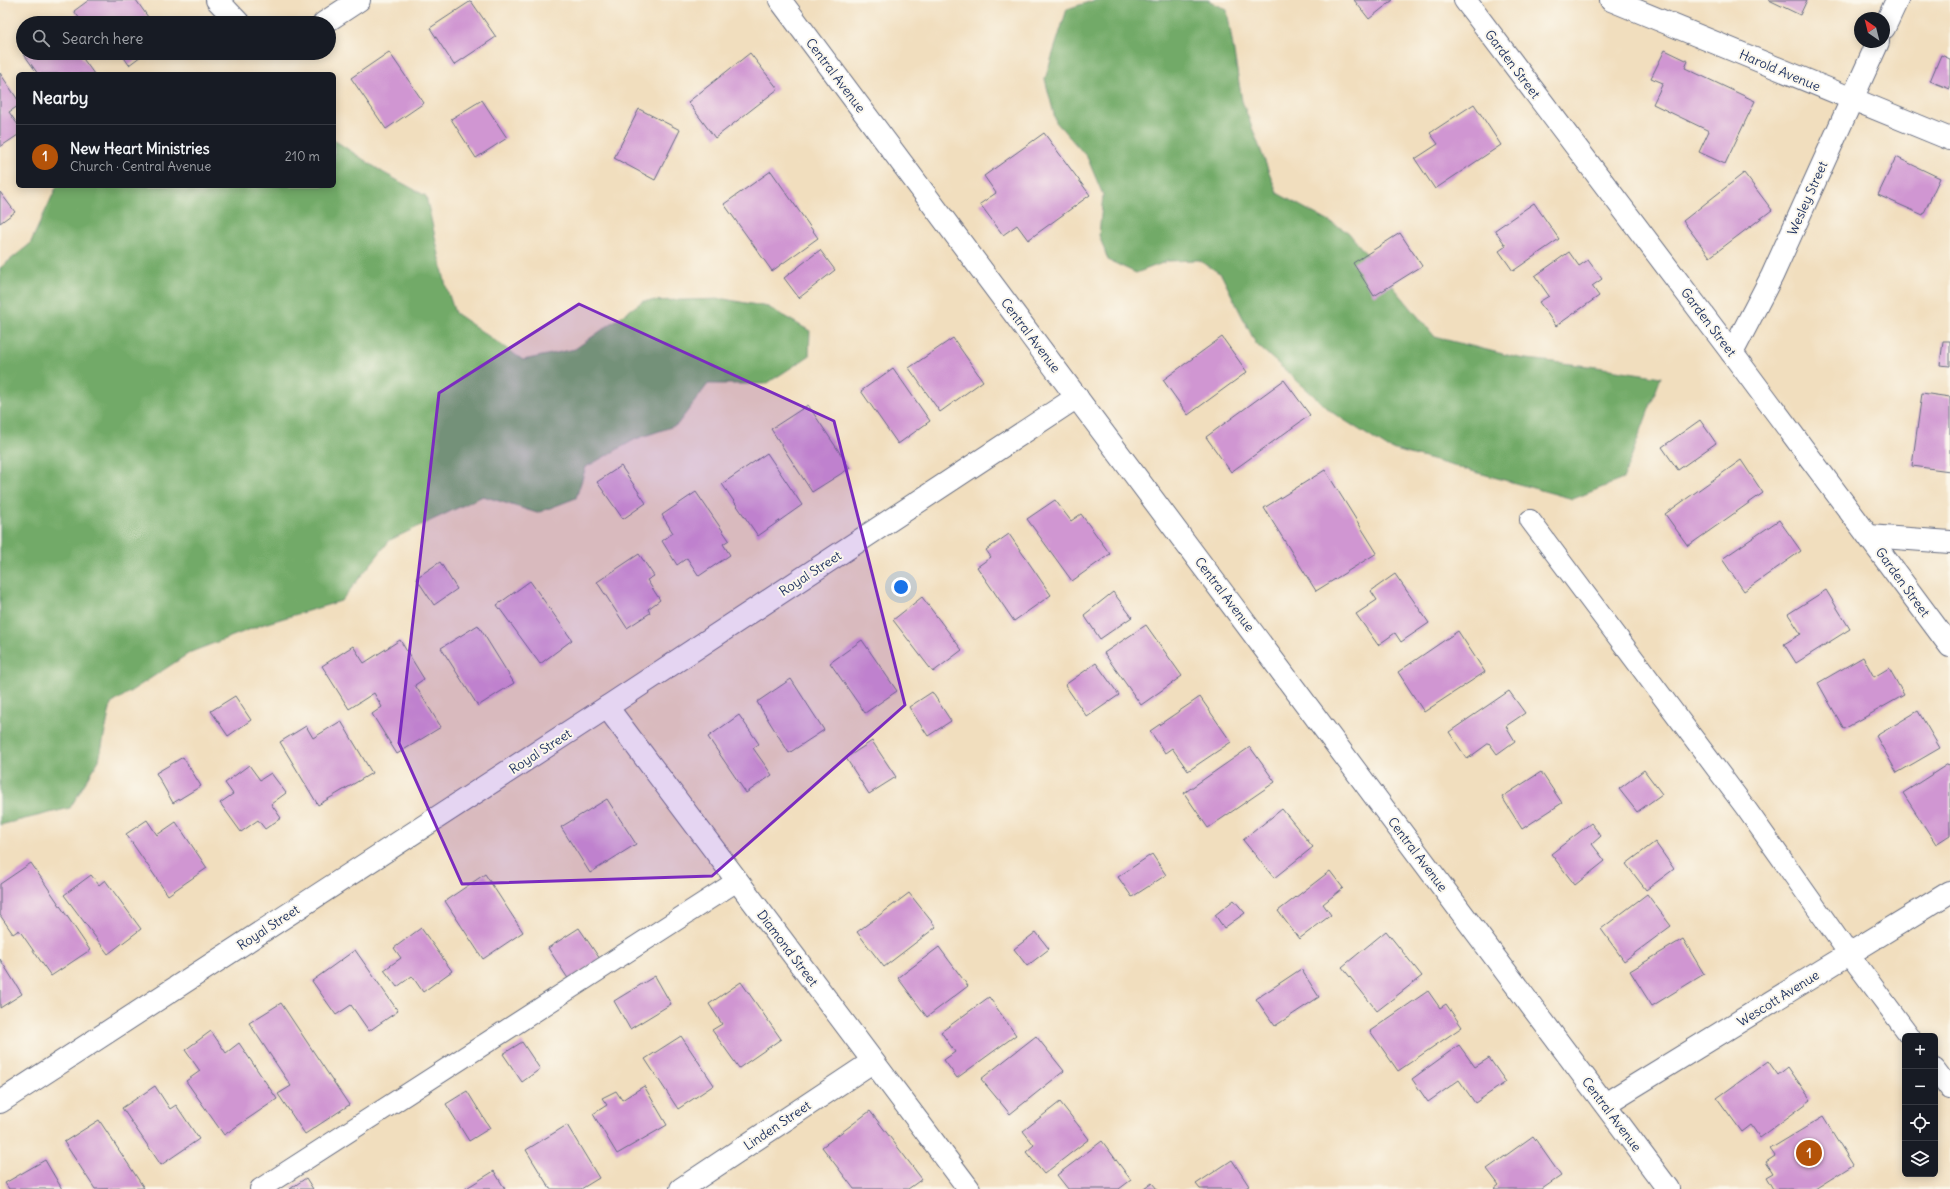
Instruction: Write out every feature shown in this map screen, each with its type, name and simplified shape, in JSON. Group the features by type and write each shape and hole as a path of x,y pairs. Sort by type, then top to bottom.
{"street":[{"path":"217,0 232,16"},
{"path":"335,16 359,0"},
{"name":"Central Avenue","path":"780,0 1668,1189"},
{"name":"Garden Street","path":"1465,0 1732,353 1950,646"},
{"name":"Harold Avenue","path":"1611,0 1950,139"},
{"path":"1890,15 1897,0"},
{"name":"Wesley Street","path":"1732,353 1772,276 1875,48"},
{"name":"Royal Street","path":"0,1102 607,707 1077,397"},
{"path":"1869,536 1950,542"},
{"name":"Diamond Street","path":"607,707 872,1062 969,1189"},
{"name":"Wescott Avenue","path":"1605,1104 1950,892"},
{"name":"Linden Street","path":"681,1189 872,1062"}],"lane":[{"path":"1530,520 1745,808 1849,954 1908,1033"},
{"path":"260,1189 737,881"},
{"path":"1938,1073 1950,1089"}],"highlighted area":[{"path":"579,304 834,421 905,705 712,876 462,884 399,743 439,393"}],"green space":[{"path":"1095,0 1208,0 1227,10 1242,101 1277,193 1348,232 1435,337 1519,358 1597,367 1661,377 1623,479 1573,499 1388,448 1333,413 1256,344 1221,274 1199,260 1168,261 1136,273 1108,260 1099,235 1103,195 1087,157 1056,122 1045,79 1067,9"},
{"path":"336,141 384,173 426,196 446,286 455,313 523,360 575,349 643,301 724,299 768,307 810,331 809,356 766,384 708,384 677,425 636,439 586,467 576,498 537,513 483,496 390,540 341,601 264,624 191,652 111,704 99,760 70,808 0,825 0,268 30,244 56,188 336,188"}],"building":[{"path":"89,0 136,0 147,16 78,16 74,11"},
{"path":"1354,0 1393,0 1369,19"},
{"path":"1769,0 1807,0 1800,15"},
{"path":"471,1 496,37 454,65 430,28"},
{"path":"1665,50 1688,61 1685,68 1755,101 1725,164 1699,152 1709,131 1653,104 1663,83 1651,78"},
{"path":"389,52 424,103 386,129 351,78"},
{"path":"750,53 778,89 715,138 688,102"},
{"path":"1941,55 1950,59 1950,89 1930,81"},
{"path":"28,60 84,60 93,72 37,72"},
{"path":"126,60 136,60 129,65"},
{"path":"0,73 16,97 16,107 9,112 16,122 16,136 0,147"},
{"path":"482,100 507,138 476,158 451,119"},
{"path":"1474,104 1501,145 1435,189 1415,159 1438,144 1430,133"},
{"path":"639,109 680,130 655,180 614,158"},
{"path":"1044,133 1090,195 1028,240 1017,225 1003,235 980,204 996,193 984,176"},
{"path":"1896,157 1940,178 1923,215 1878,195"},
{"path":"771,171 818,238 772,271 724,204"},
{"path":"1744,173 1772,210 1710,257 1683,221"},
{"path":"0,192 15,212 0,223"},
{"path":"1534,203 1559,239 1513,271 1499,251 1506,246 1495,230"},
{"path":"1400,233 1422,266 1374,296 1353,263"},
{"path":"820,250 835,270 799,298 784,278"},
{"path":"1569,252 1579,266 1588,260 1602,279 1592,286 1599,296 1556,326 1539,302 1549,296 1535,276"},
{"path":"1222,337 1247,372 1188,415 1163,380"},
{"path":"953,338 983,381 940,412 909,368"},
{"path":"1943,341 1950,341 1950,366 1940,365"},
{"path":"893,368 930,421 898,444 861,391"},
{"path":"1284,380 1310,415 1231,472 1206,437"},
{"path":"1922,393 1950,397 1950,471 1912,466"},
{"path":"808,405 850,468 812,492 771,429"},
{"path":"1700,420 1716,443 1678,470 1662,447"},
{"path":"767,453 802,505 758,536 722,484"},
{"path":"1741,460 1763,493 1688,546 1665,514"},
{"path":"621,466 646,503 623,519 597,482"},
{"path":"1325,470 1377,553 1316,591 1264,508"},
{"path":"696,492 729,540 723,544 730,555 699,576 687,558 677,565 662,541 673,533 662,515"},
{"path":"1055,500 1071,521 1081,514 1110,554 1072,581 1027,519"},
{"path":"1779,520 1801,551 1744,591 1722,559"},
{"path":"1009,534 1051,595 1014,621 977,567 991,557 986,550"},
{"path":"639,554 654,576 647,580 660,600 648,609 650,613 627,628 597,582"},
{"path":"440,562 457,589 434,605 416,578"},
{"path":"1395,574 1429,623 1401,642 1395,633 1378,645 1356,614 1377,600 1371,591"},
{"path":"530,581 572,640 540,664 497,605"},
{"path":"1826,590 1850,629 1796,663 1784,644 1801,634 1788,614"},
{"path":"1113,592 1132,617 1100,639 1084,615"},
{"path":"922,597 962,650 933,672 893,620"},
{"path":"478,625 514,683 478,706 441,648"},
{"path":"1146,625 1182,676 1141,705 1104,653"},
{"path":"1458,631 1485,672 1424,712 1398,672"},
{"path":"400,640 424,679 415,685 441,727 397,754 372,714 382,707 374,693 349,709 322,666 353,646 364,663"},
{"path":"862,640 897,691 865,713 830,663"},
{"path":"1863,657 1874,677 1889,668 1904,695 1844,729 1818,683"},
{"path":"1096,663 1119,695 1087,717 1065,685"},
{"path":"791,679 824,730 789,753 757,702"},
{"path":"1509,691 1525,713 1506,726 1515,741 1497,754 1489,743 1467,759 1449,732"},
{"path":"932,692 951,721 928,736 909,707"},
{"path":"235,696 251,720 228,736 211,711"},
{"path":"1200,697 1231,742 1188,771 1172,748 1165,753 1150,731"},
{"path":"1918,711 1940,748 1897,773 1876,736"},
{"path":"739,715 759,744 753,748 772,775 746,793 708,737"},
{"path":"341,721 372,773 318,805 280,742 306,726 313,738"},
{"path":"872,741 896,777 869,794 846,758"},
{"path":"1250,747 1275,782 1208,828 1184,793"},
{"path":"183,757 201,786 173,803 156,773"},
{"path":"1948,764 1950,766 1950,835 1936,844 1903,793"},
{"path":"249,765 260,780 271,773 286,793 271,804 281,818 265,829 258,820 241,832 220,803 233,794 225,783"},
{"path":"1644,770 1662,794 1637,812 1619,789"},
{"path":"1541,772 1562,803 1522,829 1502,797"},
{"path":"607,799 636,844 590,873 561,827"},
{"path":"1282,809 1313,847 1274,878 1243,840"},
{"path":"147,820 157,835 176,822 207,868 168,895 126,834"},
{"path":"1591,823 1601,836 1592,844 1605,861 1575,885 1551,854"},
{"path":"1655,842 1674,869 1646,890 1626,864"},
{"path":"1152,854 1166,875 1132,897 1118,877"},
{"path":"31,863 90,950 51,976 19,930 13,934 0,915 0,884"},
{"path":"1330,871 1343,888 1323,904 1331,915 1299,939 1278,911"},
{"path":"485,874 523,932 483,959 445,901"},
{"path":"91,875 99,885 105,880 141,929 108,954 64,895"},
{"path":"909,893 936,927 884,967 857,932"},
{"path":"1647,894 1671,926 1624,961 1601,929"},
{"path":"1234,900 1245,913 1224,928 1215,915"},
{"path":"421,928 452,971 423,992 412,976 397,987 384,970 401,958 394,948"},
{"path":"579,928 600,959 569,980 548,948"},
{"path":"1386,931 1422,976 1377,1011 1342,967"},
{"path":"1036,932 1049,949 1027,966 1014,949"},
{"path":"1683,939 1704,974 1652,1006 1630,971"},
{"path":"939,947 968,986 927,1017 898,978"},
{"path":"355,950 398,1011 369,1031 351,1005 336,1015 312,981"},
{"path":"0,959 22,994 0,1008"},
{"path":"1301,969 1319,997 1275,1026 1256,999"},
{"path":"655,976 671,1004 630,1029 614,1001"},
{"path":"741,982 781,1039 739,1068 712,1030 722,1024 709,1004"},
{"path":"1428,991 1440,1008 1446,1004 1462,1027 1398,1071 1370,1031"},
{"path":"989,997 1016,1035 957,1078 944,1060 955,1052 941,1032"},
{"path":"281,1003 349,1105 305,1134 278,1094 291,1086 249,1023"},
{"path":"211,1031 226,1053 239,1043 277,1099 224,1135 186,1081 200,1071 185,1050"},
{"path":"681,1036 714,1085 678,1109 645,1059"},
{"path":"1036,1036 1064,1071 1010,1114 981,1079"},
{"path":"522,1042 540,1069 522,1082 503,1054"},
{"path":"1459,1045 1475,1067 1489,1058 1506,1082 1475,1103 1459,1080 1428,1102 1412,1079"},
{"path":"1768,1061 1778,1075 1788,1067 1811,1100 1760,1138 1751,1125 1742,1132 1717,1098"},
{"path":"155,1086 170,1109 176,1105 199,1139 161,1165 122,1108"},
{"path":"644,1086 667,1125 617,1154 593,1114 607,1105 602,1098 616,1091 622,1100"},
{"path":"467,1091 490,1128 469,1141 446,1104"},
{"path":"1060,1102 1089,1139 1044,1174 1026,1152 1034,1145 1023,1131"},
{"path":"870,1111 922,1179 908,1189 854,1189 822,1147"},
{"path":"1823,1117 1853,1165 1815,1189 1773,1189 1766,1177 1773,1173 1766,1162 1775,1156 1770,1149"},
{"path":"99,1120 144,1188 95,1189 64,1142"},
{"path":"567,1125 599,1178 581,1189 550,1189 526,1150"},
{"path":"1533,1136 1561,1176 1542,1189 1494,1189 1499,1185 1487,1169"},
{"path":"1102,1141 1131,1180 1119,1189 1068,1189 1057,1175"},
{"path":"45,1160 62,1189 9,1189 5,1183"},
{"path":"1232,1160 1249,1186 1244,1189 1200,1189 1196,1184"},
{"path":"494,1171 505,1189 465,1189"},
{"path":"306,1178 313,1189 290,1189"},
{"path":"1152,1183 1157,1189 1144,1189"}],"place":[{"name":"New Heart Ministries","path":"1809,1153"}]}
